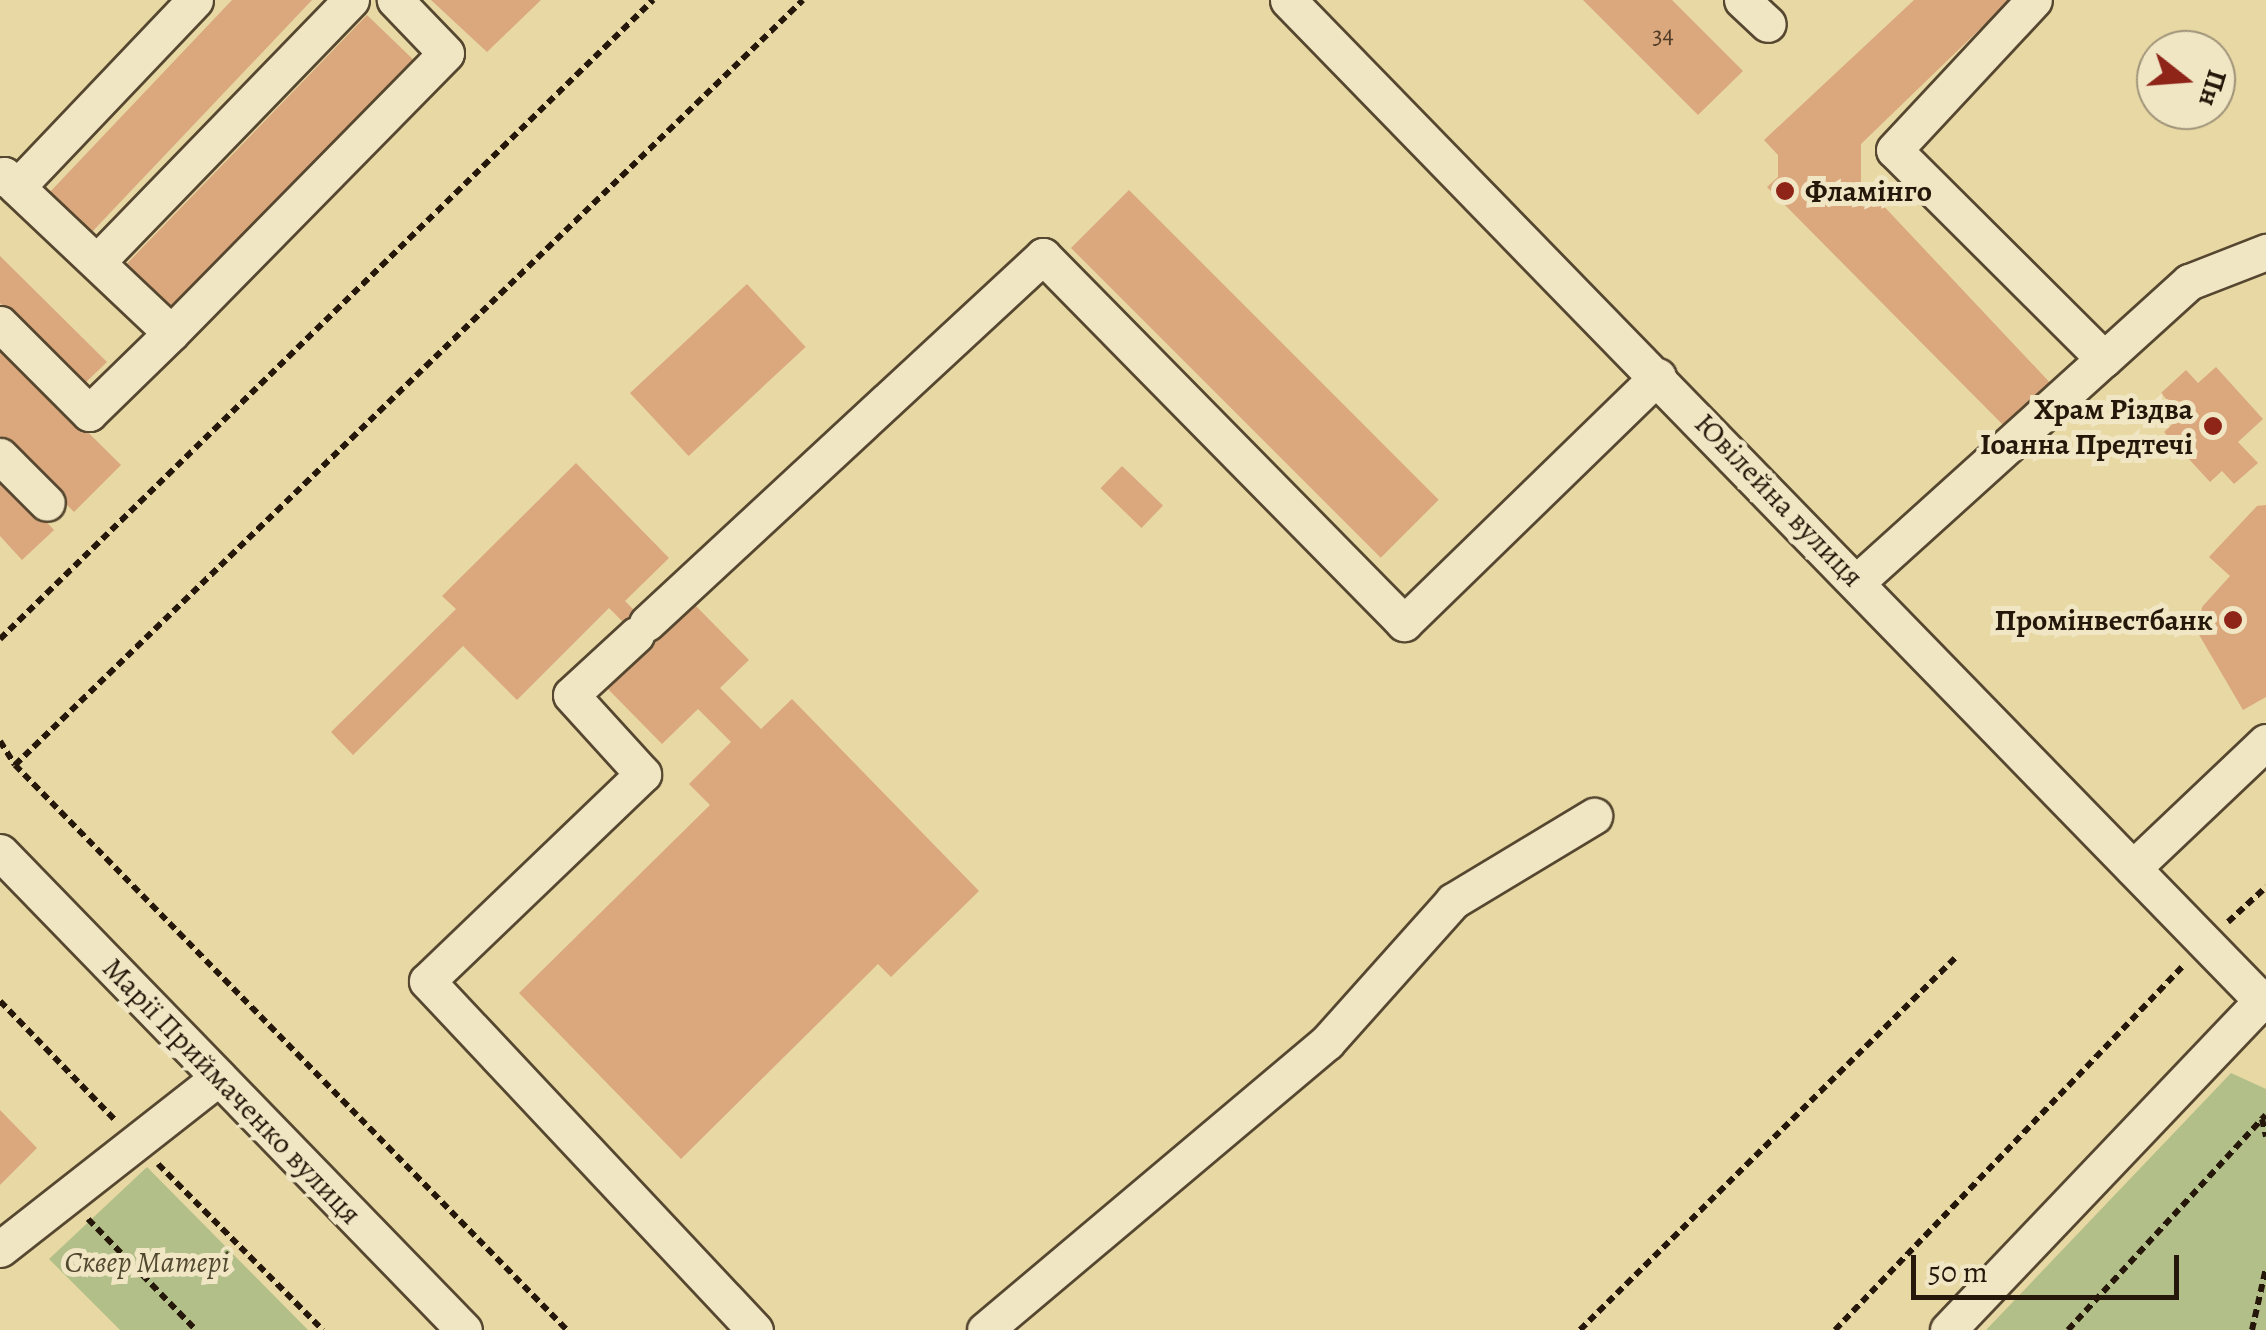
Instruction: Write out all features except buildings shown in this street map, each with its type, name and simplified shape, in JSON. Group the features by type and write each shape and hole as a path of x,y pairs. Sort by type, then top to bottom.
{"street":[{"path":"171,333 8,183 195,0"},
{"path":"96,262 350,0"},
{"path":"0,324 89,413 446,53 395,0"},
{"name":"Ювілейна вулиця","path":"1288,0 2264,1001"},
{"path":"1742,0 1768,24"},
{"path":"2034,0 1894,150 2104,360"},
{"path":"1858,581 2189,282 2266,252"},
{"path":"755,1330 428,981 643,774 571,696 1043,256 1404,622 1658,376"},
{"path":"0,456 47,503"},
{"path":"2132,868 2266,742"},
{"path":"985,1330 1327,1042 1453,902 1594,816"},
{"name":"Марії Приймаченко вулиця","path":"0,852 464,1330"},
{"path":"1948,1330 2264,1001"},
{"path":"0,1249 219,1078"}],"path":[{"path":"0,639 653,0"},
{"path":"15,765 803,0"},
{"path":"0,740 15,765 567,1330"},
{"path":"1835,1330 2206,943 2266,887"},
{"path":"1580,1330 1957,956"},
{"path":"2264,1116 2266,1137"},
{"path":"2068,1330 2264,1116"},
{"path":"67,1197 196,1330"},
{"path":"2252,1330 2266,1268"}],"green space":[{"path":"2231,1073 2266,1089 2266,1330 1986,1330"},
{"name":"Сквер Матері","path":"147,1167 308,1330 120,1330 49,1259"}],"place":[{"name":"Фламінго","path":"1785,191"},
{"name":"Храм Різдва Іоанна Предтечі","path":"2213,426"},
{"name":"Промінвестбанк","path":"2233,620"}]}
